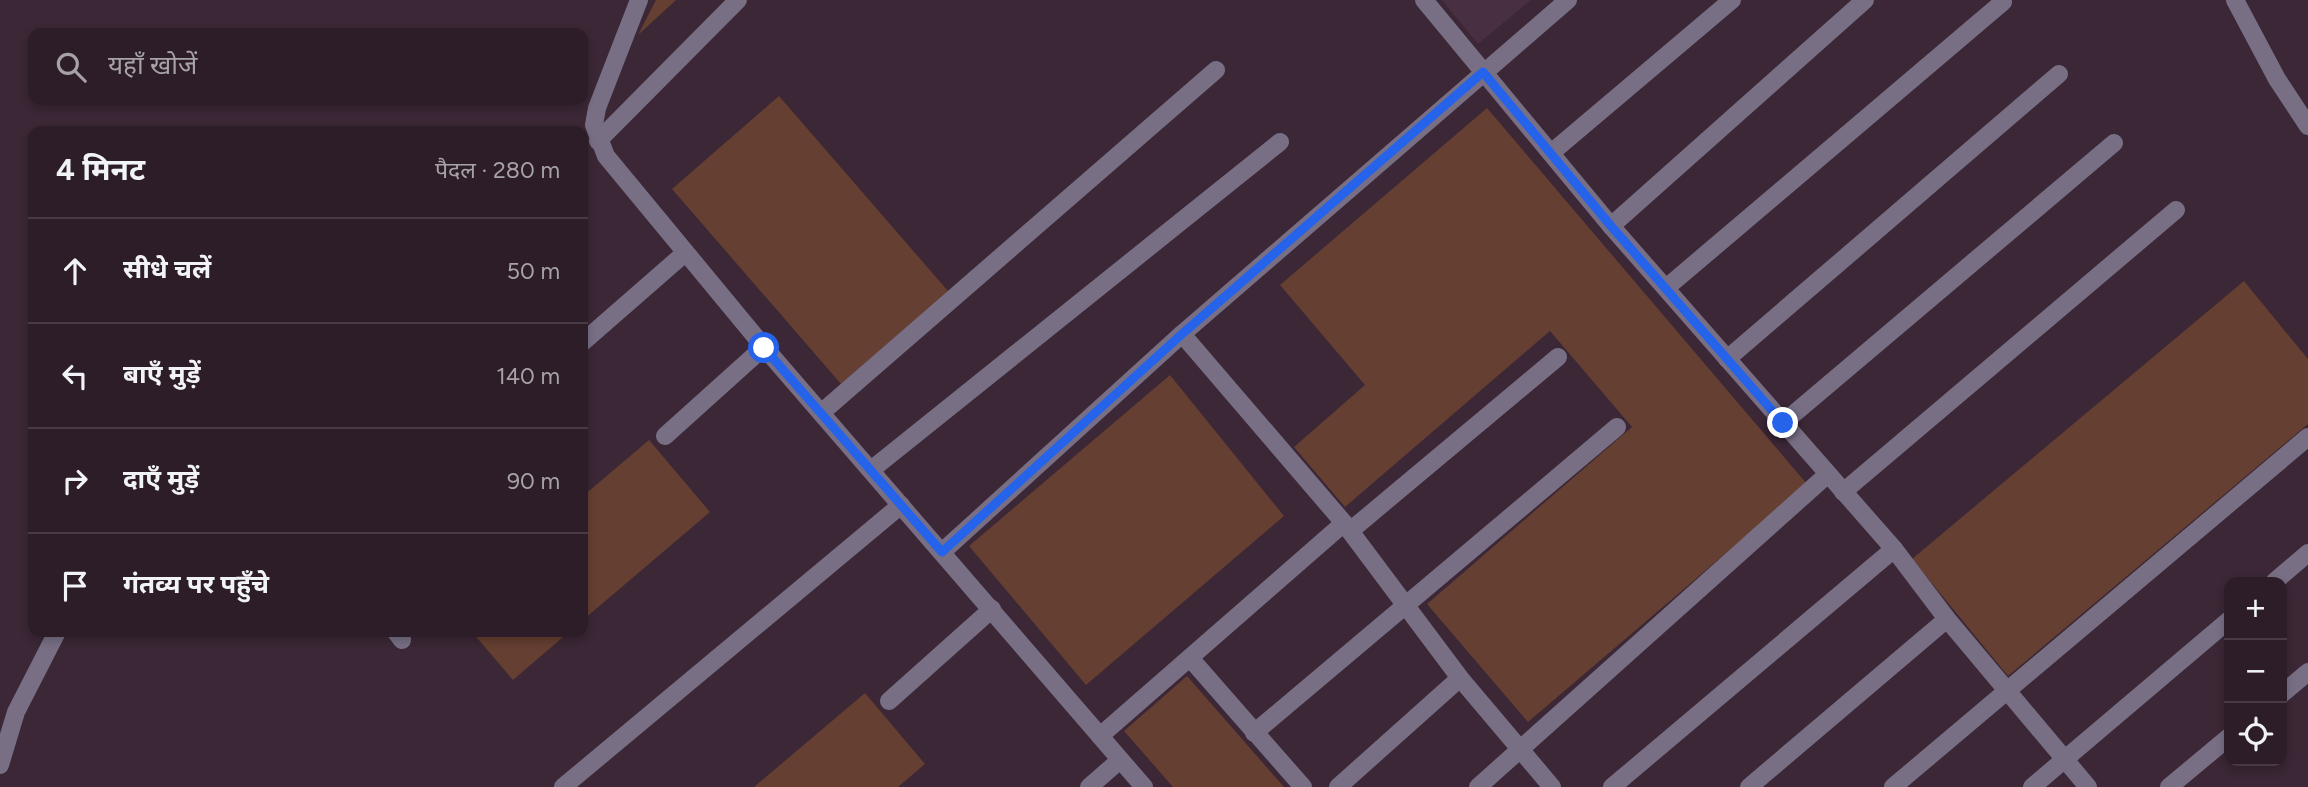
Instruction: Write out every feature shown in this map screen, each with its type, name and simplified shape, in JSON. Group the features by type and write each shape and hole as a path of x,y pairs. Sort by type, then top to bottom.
{"street":[{"path":"639,0 597,108 594,125 606,156 764,348 1144,787"},
{"path":"598,141 738,0"},
{"path":"1424,0 1611,226 1894,549 1947,619 2088,787"},
{"path":"942,552 1182,334 1568,0"},
{"path":"1552,153 1732,0"},
{"path":"1611,226 1865,0"},
{"path":"2235,0 2277,79 2308,126"},
{"path":"1666,288 2003,2"},
{"path":"821,413 1216,70"},
{"path":"1727,359 2059,74"},
{"path":"583,126 597,108"},
{"path":"871,470 1280,142"},
{"path":"1783,423 2115,143"},
{"path":"1843,492 2176,210"},
{"path":"588,338 685,253"},
{"path":"1182,334 1347,527 1460,678 1552,787"},
{"path":"665,436 764,348"},
{"path":"1100,736 1347,527 1558,356"},
{"path":"1254,733 1617,427"},
{"path":"1893,787 2308,437"},
{"path":"1478,787 1828,474"},
{"path":"567,786 901,505"},
{"path":"1612,787 1894,549"},
{"path":"2280,577 2308,553"},
{"path":"889,701 992,609"},
{"path":"1749,787 1947,619"},
{"path":"2032,787 2224,624"},
{"path":"0,765 16,712 54,637"},
{"path":"1190,658 1303,787"},
{"path":"2287,690 2308,672"},
{"path":"1338,787 1460,678"},
{"path":"2169,787 2224,741"},
{"path":"1089,787 1120,760"}],"shaded area":[{"path":"656,0 676,0 638,35"},
{"path":"1442,0 1531,0 1478,44"},
{"path":"779,96 948,291 841,384 672,189"},
{"path":"1487,108 1807,484 1528,722 1427,604 1632,427 1550,331 1345,507 1294,447 1365,385 1280,285"},
{"path":"2244,281 2308,359 2308,424 2008,676 1912,559"},
{"path":"1170,375 1284,516 1086,685 969,546"},
{"path":"649,440 710,512 588,616 588,492"},
{"path":"476,637 563,637 513,680"},
{"path":"1187,676 1284,787 1173,787 1124,731"},
{"path":"865,693 925,764 898,787 754,787"}],"route":[{"path":"764,348 942,552 1182,334 1483,72 1611,226 1783,423"}]}
